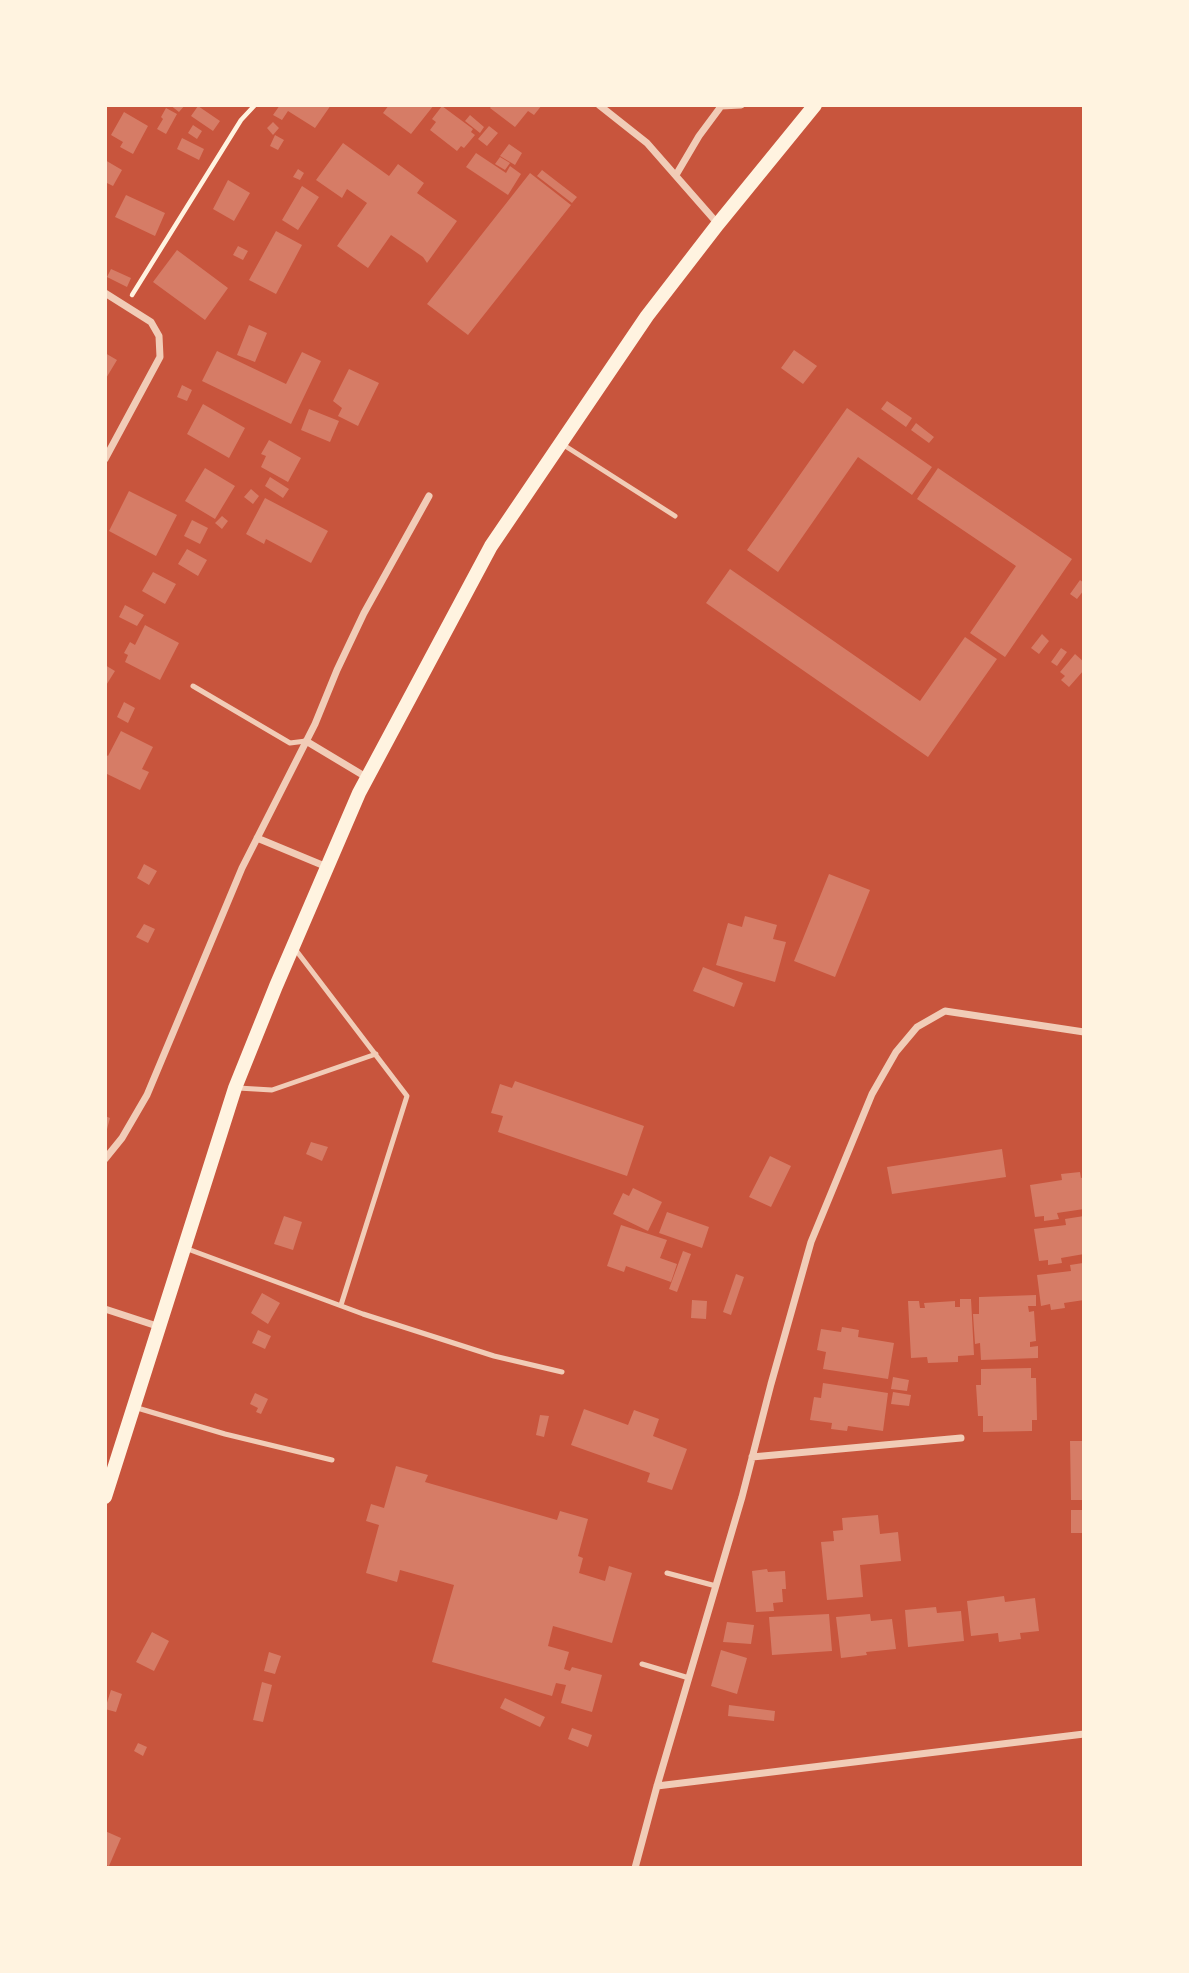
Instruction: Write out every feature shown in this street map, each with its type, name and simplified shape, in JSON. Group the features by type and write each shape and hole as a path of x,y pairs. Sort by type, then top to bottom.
{"main road":[{"path":"105,1497 235,1088 366,777 491,546 647,316 815,105"}],"street":[{"path":"600,105 647,143 718,224"},
{"path":"676,176 699,136 722,106 741,105"},
{"path":"105,293 151,322 159,336 160,357 105,459"},
{"path":"105,1159 122,1138 147,1095 242,868 306,741 364,612 429,496"},
{"path":"306,741 366,777"},
{"path":"257,838 327,867"},
{"path":"635,1868 811,1242 872,1094 896,1052 917,1027 945,1011 1084,1032"},
{"path":"105,1308 160,1327"},
{"path":"752,1457 961,1438"},
{"path":"657,1786 1084,1734"}],"lane":[{"path":"560,443 675,516"},
{"path":"193,686 290,743 306,741"},
{"path":"293,946 407,1096 341,1305"},
{"path":"235,1088 272,1090 376,1054"},
{"path":"185,1248 341,1305 494,1356 562,1372"},
{"path":"134,1406 225,1434 332,1460"},
{"path":"667,1573 716,1586"},
{"path":"642,1664 689,1678"}],"path":[{"path":"125,305 241,120 255,105"}],"building":[{"path":"170,105 185,105 179,112"},
{"path":"280,105 331,105 315,128 288,111 282,120 273,115"},
{"path":"389,105 434,105 411,134 383,113"},
{"path":"492,105 542,105 534,115 528,111 515,127 490,108"},
{"path":"198,106 220,121 213,131 191,116"},
{"path":"442,106 473,129 471,132 475,135 464,148 461,146 457,151 430,130 436,122 432,119"},
{"path":"166,108 177,114 166,134 157,129"},
{"path":"124,112 148,126 133,154 120,147 123,142 111,135"},
{"path":"470,115 484,127 480,133 465,121"},
{"path":"273,122 279,128 273,135 267,128"},
{"path":"193,125 202,131 197,139 188,133"},
{"path":"489,126 498,133 487,146 478,139"},
{"path":"275,135 284,140 278,150 270,146"},
{"path":"182,138 204,149 199,160 177,149"},
{"path":"343,143 389,176 398,164 424,183 417,193 457,221 427,263 423,257 391,235 368,268 337,246 367,203 347,189 342,198 316,180"},
{"path":"509,144 522,153 515,165 500,156"},
{"path":"476,153 506,173 510,166 521,174 508,195 466,167"},
{"path":"500,157 510,163 505,170 495,164"},
{"path":"105,160 122,170 113,186 105,182"},
{"path":"298,169 304,173 300,180 293,177"},
{"path":"542,170 577,197 572,203 537,176"},
{"path":"530,173 571,205 468,335 427,304"},
{"path":"228,180 250,193 234,221 213,209"},
{"path":"302,186 319,197 298,230 282,220"},
{"path":"126,195 165,213 155,236 115,217"},
{"path":"276,231 302,245 276,294 249,280"},
{"path":"238,246 248,251 243,260 233,255"},
{"path":"177,250 228,288 205,320 153,282"},
{"path":"111,269 131,278 127,287 107,277"},
{"path":"249,325 267,333 255,362 237,355"},
{"path":"794,350 817,366 803,384 781,368"},
{"path":"217,351 286,384 302,352 321,361 291,424 202,381"},
{"path":"105,353 117,360 105,380"},
{"path":"349,369 379,383 358,426 338,416 342,408 333,401"},
{"path":"182,385 192,390 187,401 177,397"},
{"path":"887,401 912,418 906,427 881,409"},
{"path":"203,404 245,428 229,458 187,434"},
{"path":"847,408 932,467 912,495 858,457 778,572 747,550"},
{"path":"309,409 339,421 330,442 301,430"},
{"path":"916,423 934,437 929,443 911,430"},
{"path":"269,440 301,458 288,482 261,467 266,456 261,454"},
{"path":"205,468 235,486 215,519 185,501"},
{"path":"938,468 1072,559 1005,657 970,633 1016,566 917,499"},
{"path":"270,477 289,489 283,498 265,486"},
{"path":"251,489 259,496 253,504 244,497"},
{"path":"129,491 177,515 156,556 109,531"},
{"path":"265,498 328,531 311,563 266,539 264,544 246,534"},
{"path":"222,516 228,521 222,529 215,523"},
{"path":"192,520 208,528 200,544 184,536"},
{"path":"187,549 207,560 198,576 178,564"},
{"path":"730,569 920,701 965,637 997,659 928,757 706,603"},
{"path":"153,572 176,584 165,604 142,591"},
{"path":"1080,580 1084,583 1084,590 1077,599 1070,594"},
{"path":"125,605 144,615 137,626 119,617"},
{"path":"145,625 179,643 160,680 125,662 128,655 124,653 130,642 135,645"},
{"path":"1042,634 1049,641 1039,654 1031,648"},
{"path":"1061,648 1067,652 1057,666 1051,662"},
{"path":"1075,654 1084,662 1084,670 1069,687 1061,680 1065,676 1060,672"},
{"path":"105,665 115,671 105,687"},
{"path":"124,702 135,708 128,723 117,717"},
{"path":"121,731 153,747 142,769 149,772 140,790 105,773 105,754 108,756"},
{"path":"144,864 157,871 149,885 137,878"},
{"path":"829,874 870,890 835,977 794,961"},
{"path":"745,916 777,925 773,939 786,942 775,982 716,965 728,923 742,927"},
{"path":"144,924 155,929 148,943 136,937"},
{"path":"703,967 743,983 734,1007 693,991"},
{"path":"515,1081 644,1126 627,1176 498,1132 503,1116 491,1113 500,1084 512,1088"},
{"path":"105,1116 110,1118 106,1133 105,1133"},
{"path":"311,1142 328,1147 322,1161 306,1154"},
{"path":"1002,1149 1006,1177 892,1194 887,1167"},
{"path":"770,1156 791,1166 771,1207 749,1197"},
{"path":"1080,1172 1081,1178 1084,1177 1084,1209 1057,1213 1059,1219 1044,1221 1044,1216 1035,1217 1030,1185 1062,1180 1061,1174"},
{"path":"633,1188 662,1202 648,1231 613,1214 623,1193 629,1196"},
{"path":"667,1212 709,1227 702,1248 659,1233"},
{"path":"284,1216 302,1222 293,1250 274,1244"},
{"path":"1084,1216 1084,1254 1061,1258 1062,1263 1048,1265 1048,1260 1039,1261 1034,1229 1066,1225 1065,1219"},
{"path":"621,1225 667,1240 660,1258 677,1264 671,1282 626,1266 624,1272 607,1266"},
{"path":"683,1251 691,1254 677,1292 669,1289"},
{"path":"1083,1263 1084,1300 1064,1303 1065,1308 1051,1310 1050,1304 1041,1306 1037,1275 1071,1271 1070,1265"},
{"path":"736,1274 744,1277 731,1315 723,1312"},
{"path":"262,1293 280,1303 268,1324 251,1313"},
{"path":"1036,1295 1036,1306 1028,1306 1029,1312 1034,1311 1036,1341 1030,1342 1030,1347 1038,1346 1038,1358 981,1360 980,1343 975,1344 973,1314 979,1314 979,1297"},
{"path":"960,1299 971,1299 974,1355 958,1356 958,1362 928,1363 927,1357 911,1358 908,1301 919,1301 920,1308 925,1308 924,1303 955,1301 955,1307 960,1307"},
{"path":"692,1300 707,1301 706,1319 691,1318"},
{"path":"842,1327 859,1330 858,1337 894,1343 888,1379 823,1369 826,1352 817,1350 821,1329 841,1332"},
{"path":"258,1330 271,1336 265,1349 252,1343"},
{"path":"1031,1368 1031,1378 1036,1378 1037,1420 1032,1420 1032,1431 983,1432 983,1416 978,1416 976,1385 981,1385 981,1369"},
{"path":"893,1377 909,1380 907,1391 891,1389"},
{"path":"823,1383 888,1393 883,1431 848,1426 847,1431 831,1429 832,1423 810,1420 814,1397 821,1398"},
{"path":"893,1392 911,1395 909,1406 891,1404"},
{"path":"255,1393 268,1399 261,1414 256,1412 258,1408 250,1404"},
{"path":"584,1409 628,1425 634,1410 659,1419 653,1436 687,1449 672,1490 647,1482 650,1473 571,1445"},
{"path":"540,1415 549,1416 544,1437 536,1435"},
{"path":"1070,1441 1084,1441 1084,1500 1071,1500"},
{"path":"396,1466 428,1475 425,1482 557,1520 560,1511 588,1519 578,1556 583,1558 579,1573 605,1581 609,1566 632,1573 612,1643 553,1626 548,1646 569,1652 564,1669 570,1671 572,1667 602,1675 592,1712 561,1703 566,1685 556,1683 552,1696 432,1662 454,1585 400,1570 397,1582 366,1573 379,1525 366,1521 371,1504 384,1508"},
{"path":"1071,1510 1084,1510 1084,1533 1071,1533"},
{"path":"878,1515 880,1534 898,1532 901,1561 860,1565 863,1597 827,1600 821,1542 834,1541 833,1531 843,1530 842,1518"},
{"path":"767,1569 768,1572 785,1571 786,1589 782,1589 783,1602 773,1603 774,1611 756,1612 752,1571"},
{"path":"1004,1596 1005,1602 1035,1598 1039,1631 1020,1633 1021,1639 999,1642 998,1633 971,1636 967,1601"},
{"path":"936,1607 937,1613 961,1611 964,1641 908,1647 905,1610"},
{"path":"829,1614 832,1651 772,1655 769,1617"},
{"path":"870,1614 871,1621 892,1619 896,1649 841,1658 836,1617"},
{"path":"727,1622 754,1625 751,1644 723,1642"},
{"path":"152,1632 169,1641 154,1671 136,1662"},
{"path":"721,1650 747,1658 737,1694 711,1686"},
{"path":"269,1652 281,1656 275,1674 264,1671"},
{"path":"262,1682 272,1685 263,1722 253,1720"},
{"path":"111,1690 122,1694 116,1712 105,1709"},
{"path":"505,1698 545,1717 540,1727 500,1708"},
{"path":"729,1705 775,1711 774,1721 728,1716"},
{"path":"572,1728 592,1735 588,1747 568,1739"},
{"path":"138,1743 147,1747 143,1756 134,1751"},
{"path":"105,1831 121,1838 109,1866 105,1865"}]}
